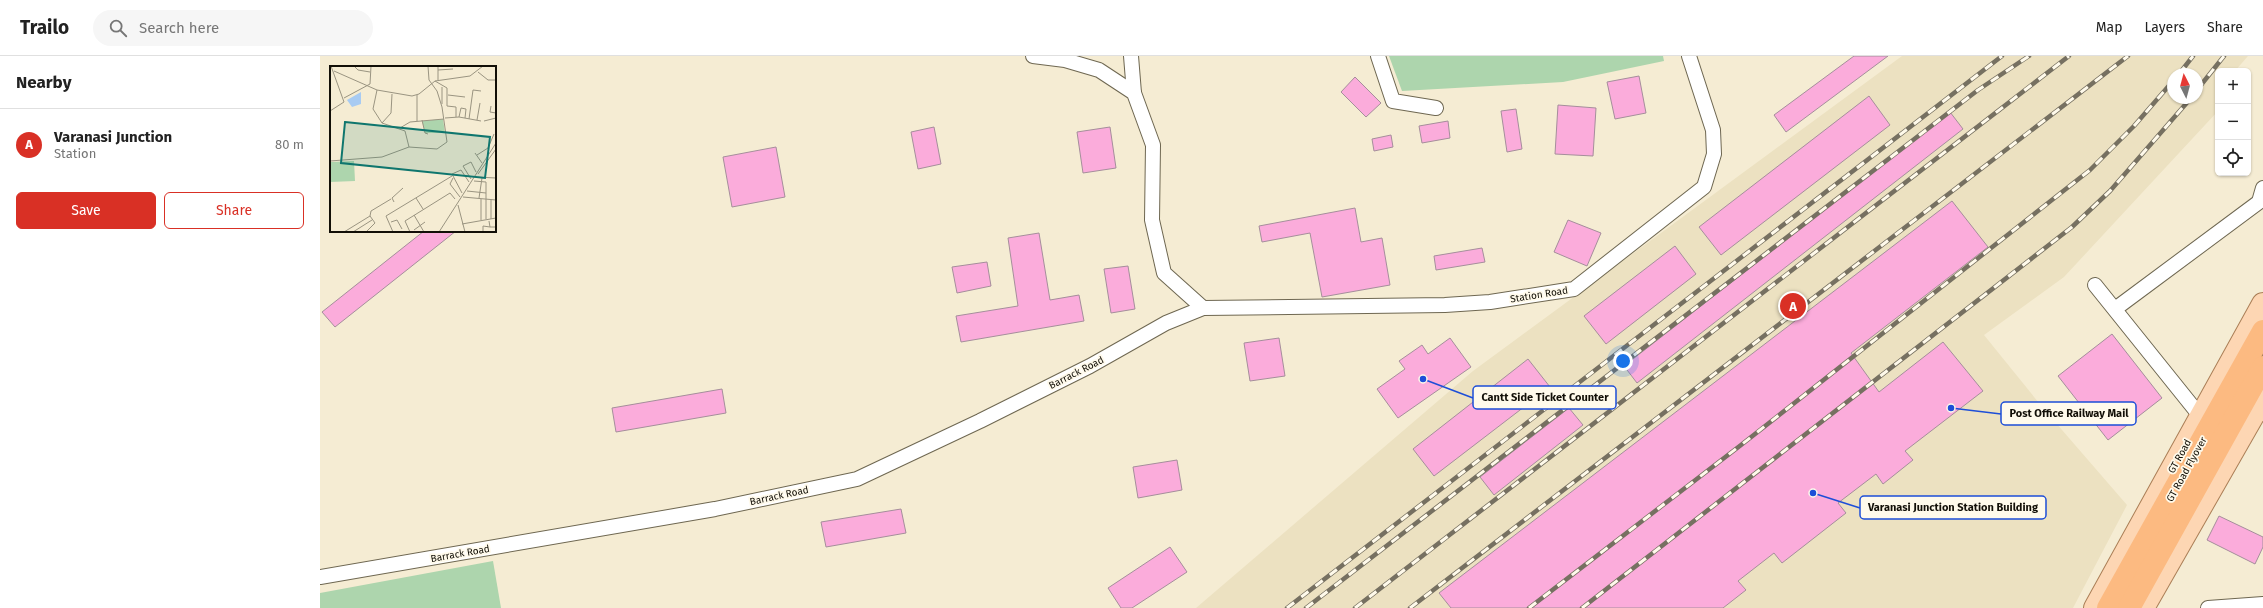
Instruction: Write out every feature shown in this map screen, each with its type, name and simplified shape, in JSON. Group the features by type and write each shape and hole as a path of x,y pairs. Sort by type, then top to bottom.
{"highway":[{"name":"GT Road Flyover","path":"2108,608 2263,331"},
{"name":"GT Road Flyover","path":"2128,608 2263,367"}],"main road":[{"name":"GT Road","path":"2095,608 2263,304"},
{"path":"2143,608 2263,398"}],"street":[{"path":"1033,56 1067,58 1099,70 1134,93"},
{"path":"1131,56 1134,93 1153,145 1152,220 1164,273 1203,308"},
{"path":"1378,56 1393,101 1436,108"},
{"name":"Station Road","path":"1203,308 1452,304 1490,302 1574,289 1704,187 1714,154 1713,130 1690,56"},
{"path":"2114,309 2262,198"},
{"path":"2095,286 2200,417"},
{"name":"Barrack Road","path":"320,578 715,509 857,479 946,438 1090,366 1166,323 1203,308"},
{"path":"2208,608 2263,604"}],"shaded area":[{"path":"1902,56 2248,56 2238,68 2215,68 2215,114 2064,277 1984,335 2043,408 2127,505 2073,608 1196,608 1473,371"}],"green space":[{"path":"1389,56 1663,56 1664,61 1563,82 1402,91"},
{"path":"493,561 501,608 320,608 320,593"}],"building":[{"path":"1854,56 1888,56 1786,132 1774,115"},
{"path":"1639,76 1646,113 1615,119 1607,82"},
{"path":"1355,77 1381,103 1366,117 1341,92"},
{"path":"1869,96 1890,125 1721,255 1699,227"},
{"path":"1558,105 1596,108 1593,156 1555,154"},
{"path":"1516,109 1522,149 1507,152 1501,111"},
{"path":"1950,112 1963,129 1637,383 1624,366"},
{"path":"1448,121 1450,138 1422,143 1419,126"},
{"path":"934,127 941,164 918,169 911,132"},
{"path":"1110,127 1116,168 1083,173 1077,132"},
{"path":"1391,135 1393,147 1374,151 1372,139"},
{"path":"776,147 785,197 732,207 723,157"},
{"path":"1952,201 1988,247 1851,353 1879,392 1943,342 1983,391 1905,451 1913,460 1883,484 1876,474 1838,503 1846,513 1782,563 1774,553 1738,581 1746,590 1723,608 1451,608 1439,593"},
{"path":"1355,208 1361,242 1382,238 1390,285 1322,297 1310,233 1262,242 1259,226"},
{"path":"1568,220 1601,233 1587,266 1554,252"},
{"path":"423,232 455,232 335,327 322,312"},
{"path":"1039,233 1050,300 1079,295 1084,321 961,342 956,316 1018,306 1008,238"},
{"path":"1675,246 1696,274 1606,344 1584,316"},
{"path":"1482,248 1485,262 1436,270 1434,256"},
{"path":"987,262 991,286 957,293 952,267"},
{"path":"1128,266 1135,309 1111,313 1104,269"},
{"path":"2112,334 2162,398 2108,440 2058,376"},
{"path":"1279,338 1285,376 1250,381 1244,343"},
{"path":"1450,338 1471,367 1398,418 1377,389 1405,369 1399,361 1422,345 1428,354"},
{"path":"1528,359 1550,387 1434,476 1413,449"},
{"path":"722,389 726,413 616,432 612,408"},
{"path":"1569,408 1583,425 1494,495 1480,477"},
{"path":"1177,460 1182,490 1138,498 1133,467"},
{"path":"901,509 906,533 826,547 821,522"},
{"path":"2219,516 2263,537 2263,547 2255,564 2207,540"},
{"path":"1170,547 1187,572 1132,608 1121,608 1108,588"}],"railway":[{"path":"1287,608 2002,56"},
{"path":"1306,608 1978,90 2029,56"},
{"path":"1355,608 2069,56"},
{"path":"1410,608 2128,56"},
{"path":"2184,68 2193,56"},
{"path":"2203,82 2224,56"},
{"path":"1529,608 1741,445 2090,170 2134,126 2167,88"},
{"path":"1582,608 2072,227 2110,191 2186,104"}],"place":[{"name":"Varanasi Junction","path":"1793,306"},
{"name":"Cantt Side Ticket Counter","path":"1423,379"},
{"name":"Post Office Railway Mail","path":"1951,408"},
{"name":"Varanasi Junction Station Building","path":"1813,493"}]}
